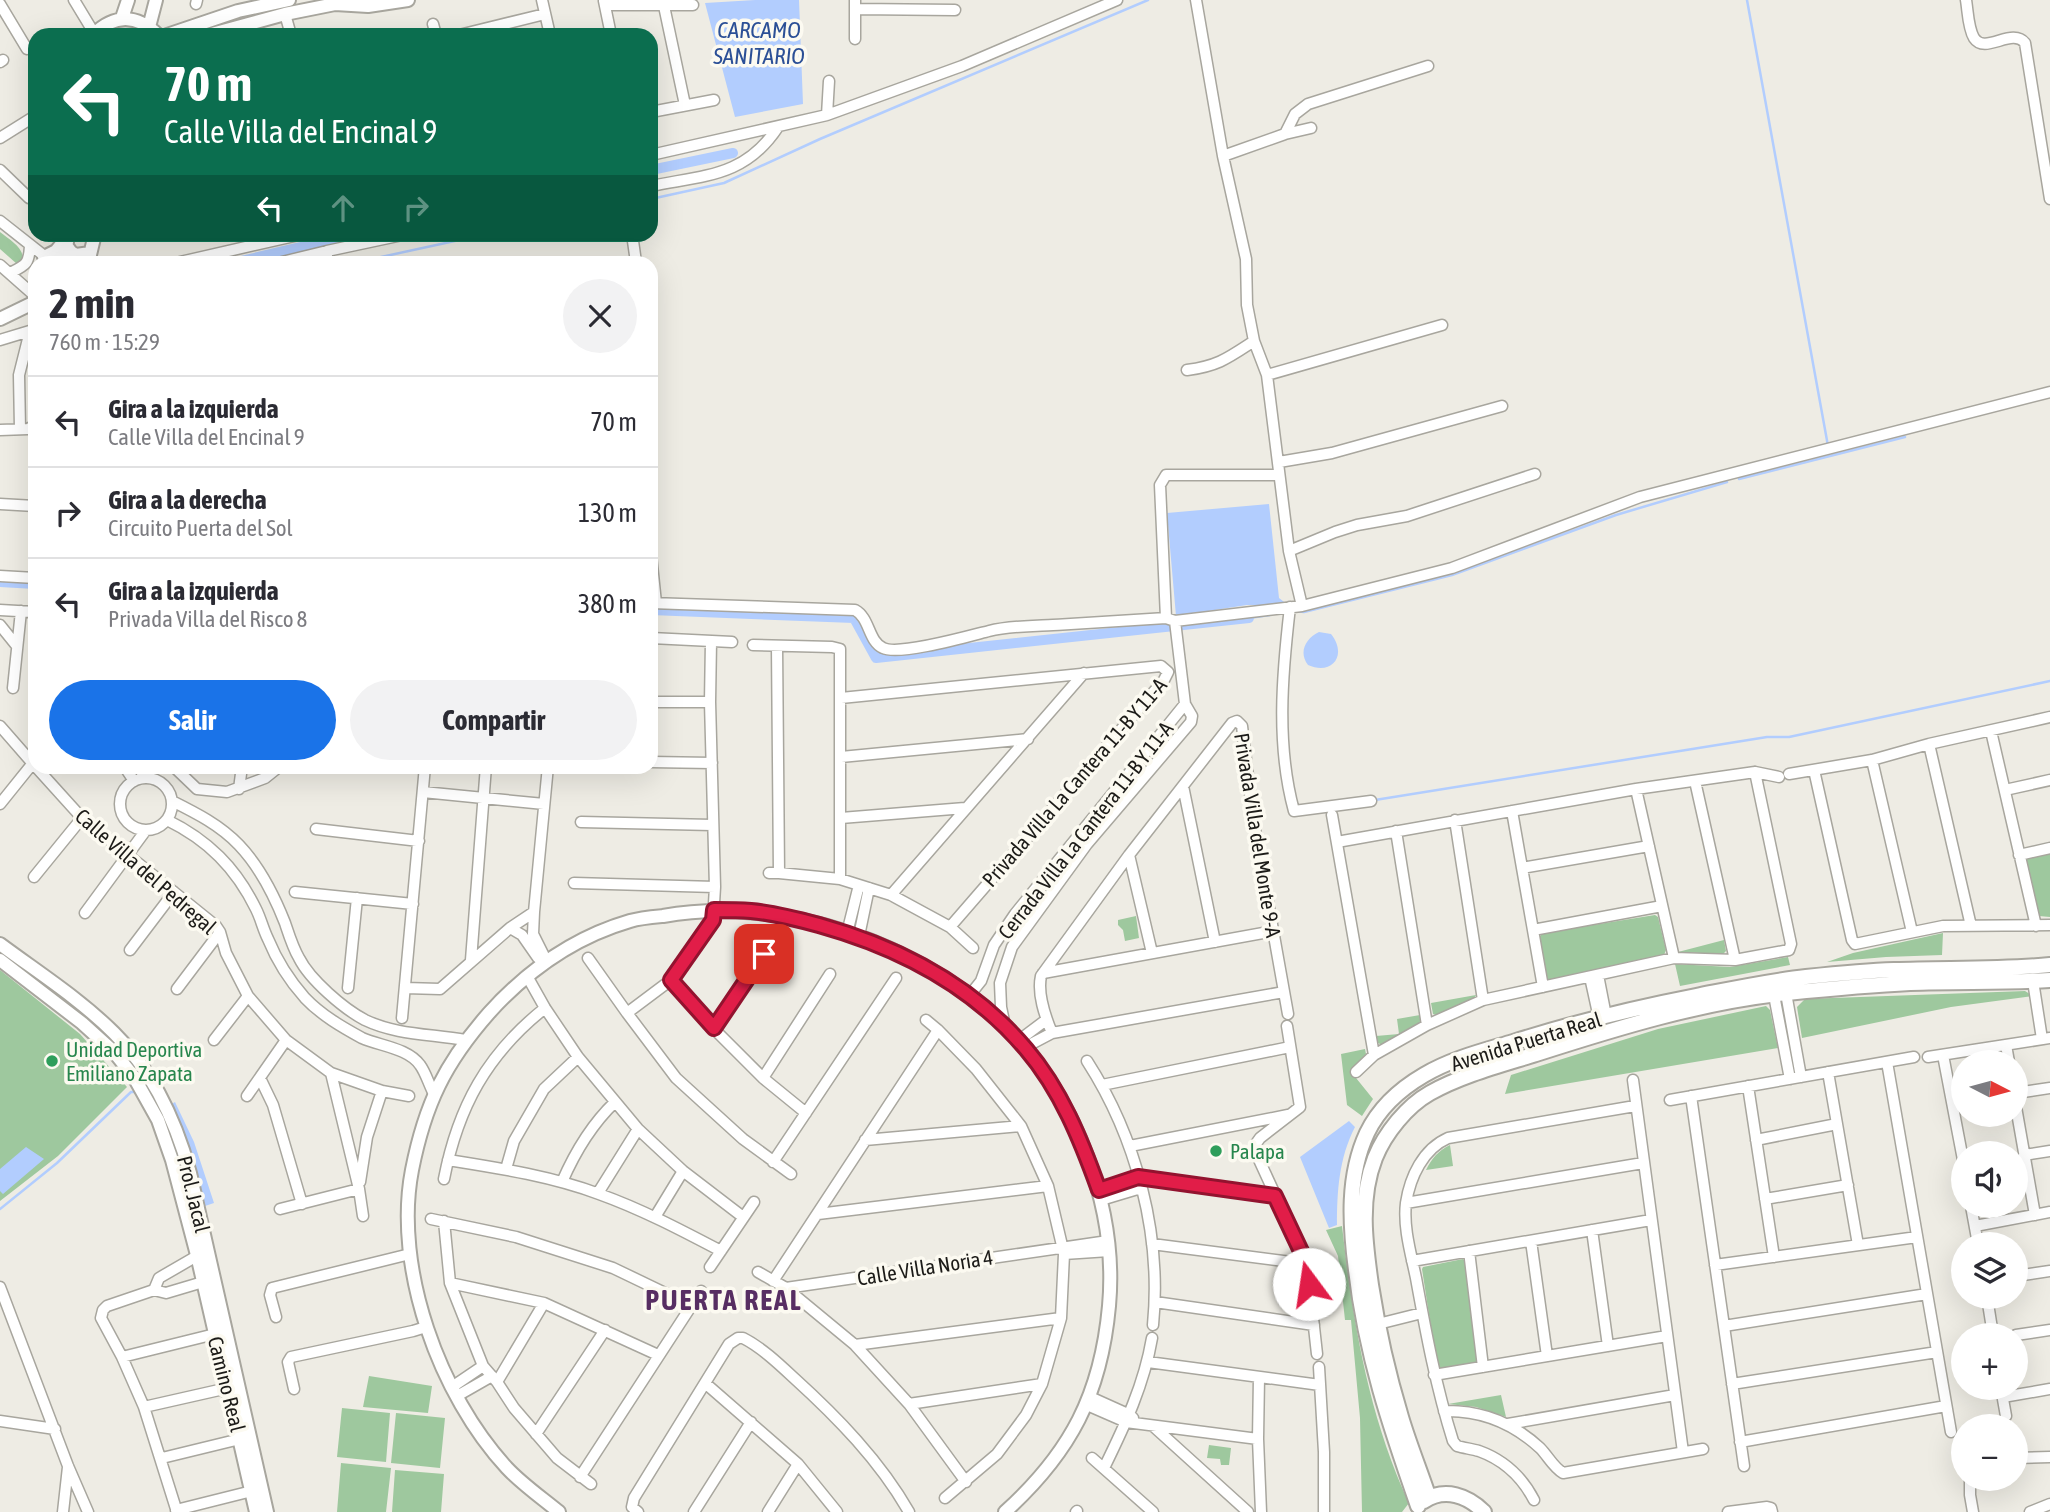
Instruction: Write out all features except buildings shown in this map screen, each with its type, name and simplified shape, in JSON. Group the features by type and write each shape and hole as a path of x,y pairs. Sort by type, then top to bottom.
{"main road":[{"name":"Avenida Puerta Real","path":"1420,1505 1387,1418 1369,1351 1352,1243 1353,1182 1364,1140 1373,1121 1397,1093 1427,1073 1470,1055 1602,1017 1726,990 1805,977 1892,970 2050,965"},
{"name":"Avenida Puerta Real","path":"1420,1505 1377,1321 1365,1240 1364,1212 1376,1156 1409,1109 1429,1093 1475,1074 1613,1030 1695,1009 1780,994 1909,983 2050,980"},
{"path":"1470,1055 1475,1074"},
{"path":"1420,1505 1444,1494 1459,1495 1473,1501 1484,1512"}],"street":[{"path":"74,0 90,28"},
{"path":"122,18 128,0"},
{"path":"153,28 156,0"},
{"path":"187,28 237,11 289,0"},
{"path":"264,28 288,25 335,4 408,0"},
{"path":"542,0 548,28"},
{"path":"658,153 827,115 962,66 1117,0"},
{"path":"1196,0 1223,156 1246,259 1247,305 1254,341 1267,375 1289,551 1302,607"},
{"path":"1966,0 1970,27 1979,43 2015,37 2025,43 2050,199"},
{"path":"609,28 604,3 693,5"},
{"path":"0,4 27,49"},
{"path":"855,39 855,4 955,10"},
{"path":"664,6 685,105"},
{"path":"489,28 545,15"},
{"path":"102,28 122,18 146,28"},
{"path":"433,24 434,28"},
{"path":"1285,134 1295,114 1308,104 1428,66"},
{"path":"827,115 829,81"},
{"path":"658,111 714,100"},
{"path":"0,138 28,120"},
{"path":"658,185 725,172 766,144 778,127"},
{"path":"1223,156 1285,134 1311,128"},
{"path":"0,170 28,197"},
{"path":"0,221 43,256"},
{"path":"51,256 64,242"},
{"path":"69,242 71,252 81,256"},
{"path":"206,256 268,242"},
{"path":"307,256 369,242"},
{"path":"29,256 30,246"},
{"path":"327,251 327,256"},
{"path":"10,273 28,262"},
{"path":"0,265 28,290"},
{"path":"0,319 28,305"},
{"path":"1267,375 1443,325"},
{"path":"0,340 28,331"},
{"path":"1187,370 1209,367 1226,360 1254,341"},
{"path":"20,429 19,375 28,344"},
{"path":"658,603 855,610 862,614 876,642 885,649 926,646 992,630 1018,627 1171,619 1302,607 1452,568 1640,498 2050,392"},
{"path":"1279,462 1332,453 1502,406"},
{"path":"0,430 28,428"},
{"path":"1289,551 1357,525 1407,516 1535,474"},
{"name":"Cerrada Villa La Cantera 11-B Y 11-A","path":"1005,1026 1000,983 1012,947 1087,844 1191,722 1192,716 1185,704 1171,619 1160,485 1166,475 1279,475"},
{"path":"0,504 28,506"},
{"path":"0,576 28,578"},
{"path":"1290,607 1282,686 1282,740 1294,811 1371,801"},
{"path":"0,610 28,612"},
{"path":"13,688 21,611"},
{"path":"0,625 16,645"},
{"path":"658,638 732,642"},
{"path":"627,1013 671,980 713,910 715,887 710,641"},
{"path":"753,645 840,649 840,879"},
{"path":"778,646 774,873 840,879 891,895 950,927 973,948"},
{"name":"Privada Villa La Cantera 11-B Y 11-A","path":"841,698 1161,666 1168,672 1164,680 950,927"},
{"path":"891,895 1084,673"},
{"path":"658,702 710,702"},
{"name":"Cerrada Villa La Cantera 11-B Y 11-A","path":"969,996 981,981 994,945 1002,932 1185,704"},
{"path":"1337,842 1636,789 1755,772 1784,775 1872,760 1929,744 2050,717"},
{"name":"Privada Villa del Monte 9-A","path":"1043,973 1129,855 1232,723 1237,721 1241,725 1253,818 1288,1014"},
{"name":"Calle Villa del Pedregal","path":"0,726 28,758"},
{"path":"1991,731 2036,926"},
{"path":"841,757 1028,739"},
{"path":"1929,744 1971,926"},
{"path":"1872,760 1912,932"},
{"path":"658,762 712,763"},
{"path":"1814,769 1853,942 1861,944 1943,926 2050,925"},
{"path":"0,804 28,772"},
{"path":"1356,1072 1374,1055 1427,1025 1483,1000 1674,958 1735,960 1787,951 1791,946 1755,772"},
{"name":"Calle Villa del Pedregal","path":"42,774 82,818 211,921 220,932 226,953 248,996 286,1040 331,1073 382,1091 409,1096"},
{"path":"129,774 134,781"},
{"path":"143,774 146,778"},
{"path":"183,774 201,791 228,792 270,774"},
{"path":"239,789 241,774"},
{"path":"402,1018 424,774"},
{"path":"471,960 485,774"},
{"path":"537,951 532,927 547,774"},
{"path":"146,778 163,785 172,801 167,820 159,827 146,830 129,824 122,816 120,806 121,795 127,786 146,778"},
{"path":"1695,780 1735,960"},
{"path":"2005,790 2050,780"},
{"path":"1183,786 1215,942"},
{"path":"1636,789 1674,958"},
{"path":"423,792 544,804"},
{"path":"172,801 211,821 245,852 264,877 299,960 333,999 366,1020 409,1033 465,1040"},
{"path":"841,818 965,808"},
{"path":"1099,810 1108,819"},
{"path":"1512,811 1543,987"},
{"path":"1332,814 1374,1055"},
{"path":"34,877 82,818"},
{"path":"167,820 186,829 212,848 234,873 256,909 268,942 288,978 308,1001 331,1020 364,1039 408,1055 419,1064 434,1094"},
{"path":"1455,820 1483,1000"},
{"path":"581,822 712,825"},
{"path":"316,829 419,841"},
{"path":"85,913 146,830"},
{"path":"1396,831 1427,1025"},
{"path":"1522,868 1649,846"},
{"path":"2019,855 2050,848"},
{"path":"1129,855 1152,953"},
{"path":"574,883 715,887"},
{"path":"853,935 864,887"},
{"path":"130,950 174,892"},
{"path":"295,892 413,904"},
{"path":"348,988 357,898"},
{"path":"1533,930 1662,906"},
{"path":"559,1512 509,1469 477,1430 458,1389 446,1379 426,1327 410,1254 409,1187 420,1133 434,1094 465,1040 501,1000 545,963 571,945 630,921 713,910 754,911 853,935 908,957 952,982 1026,1042 1072,1121 1105,1193 1103,1246 1111,1286 1106,1336 1094,1403 1050,1465 1005,1512"},
{"path":"405,988 440,989 510,928 534,912"},
{"path":"510,928 522,935 545,963"},
{"path":"1052,1033 1046,1020 1040,987 1043,973 1273,931"},
{"path":"177,989 220,932"},
{"name":"Prol. Jacal","path":"1,952 53,981 115,1034 142,1068 163,1101 180,1138 203,1253 267,1512"},
{"path":"714,1028 764,954"},
{"path":"588,958 676,1078 743,1139 791,1174"},
{"path":"763,1078 830,974"},
{"path":"1594,976 1602,1017"},
{"path":"773,1162 896,978"},
{"path":"528,979 578,1057 638,1129 683,1171 743,1217"},
{"path":"671,980 763,1078 806,1113"},
{"path":"1928,1057 2046,1039 2033,981"},
{"path":"1026,1042 1052,1033 1284,992"},
{"path":"1780,994 1790,1014 1794,1073"},
{"path":"1780,994 1778,1016 1794,1073"},
{"path":"214,1040 248,996"},
{"path":"444,1179 454,1133 464,1108 495,1057 529,1020 545,1007"},
{"path":"1778,1016 1790,1014"},
{"path":"926,1020 976,1069 1021,1126 1048,1186 1064,1250 1061,1318 1042,1384 1026,1415 997,1454 945,1498"},
{"path":"1026,1042 1046,1020"},
{"path":"1287,1026 1300,1108 1260,1138 1255,1145 1257,1158 1307,1264 1317,1354"},
{"path":"773,1281 939,1030"},
{"path":"247,1096 286,1040"},
{"path":"2006,1045 2007,1050"},
{"path":"1102,1084 1290,1047"},
{"path":"1943,1055 1959,1141"},
{"path":"506,1169 514,1141 544,1089 578,1057"},
{"path":"1670,1100 1748,1086 1794,1073 1828,1072 1914,1057"},
{"path":"1087,1061 1102,1084 1130,1146 1141,1188 1152,1244 1155,1302 1153,1325"},
{"path":"1887,1062 1951,1432"},
{"path":"1828,1072 1858,1245"},
{"path":"331,1073 363,1216"},
{"path":"260,1078 273,1105 302,1203"},
{"path":"1633,1080 1684,1452"},
{"path":"1748,1086 1774,1257"},
{"path":"2028,1091 2050,1088"},
{"path":"359,1189 367,1137 382,1091"},
{"path":"1691,1096 1744,1466"},
{"path":"562,1182 575,1152 599,1117 615,1102"},
{"path":"1534,1500 1520,1479 1505,1464 1479,1451 1457,1446 1453,1441 1434,1375 1412,1261 1406,1203 1410,1185 1425,1156 1440,1141 1448,1138 1635,1106"},
{"path":"1130,1146 1292,1114"},
{"path":"1756,1140 1837,1124"},
{"path":"865,1140 1021,1126"},
{"path":"598,1193 638,1129"},
{"path":"2028,1154 2050,1151"},
{"path":"447,1160 506,1169 598,1193 655,1217 721,1251"},
{"path":"1406,1203 1643,1163"},
{"path":"655,1217 683,1171"},
{"path":"1105,1193 1138,1177 1275,1196"},
{"path":"2028,1177 2035,1215"},
{"path":"1765,1199 1847,1185"},
{"path":"818,1214 1048,1186"},
{"path":"1105,1193 1141,1188"},
{"path":"280,1209 359,1189"},
{"path":"710,1268 754,1202"},
{"path":"1975,1226 2050,1213"},
{"path":"1973,1218 1976,1232"},
{"path":"431,1219 516,1237 613,1268 690,1305"},
{"path":"1412,1261 1651,1220"},
{"path":"444,1221 450,1283 483,1366 514,1408 557,1458 591,1484"},
{"path":"1592,1230 1608,1346"},
{"path":"1715,1265 1917,1237"},
{"path":"1531,1241 1547,1356"},
{"path":"1152,1244 1307,1264"},
{"name":"Calle Villa Noria 4","path":"786,1288 1103,1246"},
{"path":"1469,1251 1483,1367"},
{"path":"154,1290 159,1278 203,1253"},
{"name":"Camino Real","path":"203,1253 203,1282 256,1512"},
{"path":"276,1317 270,1295 272,1288 410,1254"},
{"path":"2028,1274 2050,1271"},
{"path":"758,1272 786,1288 855,1345 909,1404 966,1482"},
{"path":"203,1282 166,1293 154,1290 107,1306 103,1310 102,1318 145,1407 177,1511 252,1491"},
{"path":"450,1283 544,1303 658,1355"},
{"path":"0,1287 68,1466 89,1512"},
{"path":"580,1477 701,1291"},
{"path":"1724,1326 1927,1294"},
{"path":"1155,1302 1314,1325"},
{"path":"458,1389 494,1379 544,1303"},
{"path":"1377,1321 1422,1310"},
{"path":"855,1345 1061,1318"},
{"path":"293,1389 288,1362 291,1357 426,1327"},
{"path":"536,1434 605,1330"},
{"path":"2028,1333 2050,1330"},
{"path":"122,1357 215,1334"},
{"path":"1434,1375 1667,1336"},
{"path":"638,1512 632,1507 634,1498 729,1344 738,1338 747,1340 782,1367 838,1421 888,1479 909,1512"},
{"path":"1104,1468 1131,1420 1152,1338"},
{"path":"1732,1384 1937,1352"},
{"path":"1148,1362 1320,1385"},
{"path":"458,1389 483,1366"},
{"path":"1319,1367 1324,1512"},
{"path":"1259,1377 1261,1512"},
{"path":"705,1383 798,1464 837,1512"},
{"path":"909,1404 1042,1384"},
{"path":"145,1407 228,1388"},
{"path":"2028,1390 2050,1389"},
{"path":"1508,1424 1675,1395"},
{"path":"1094,1403 1131,1420 1152,1426 1258,1439"},
{"path":"1740,1441 1947,1406"},
{"path":"1444,1411 1468,1412 1508,1424 1536,1445 1563,1473 1703,1449"},
{"path":"0,1421 55,1429"},
{"path":"694,1512 751,1422"},
{"path":"1152,1426 1248,1512"},
{"path":"162,1458 240,1439"},
{"path":"2028,1458 2050,1457"},
{"path":"1092,1458 1153,1512"},
{"path":"768,1512 798,1464"},
{"path":"63,1512 68,1466"},
{"path":"1970,1491 1973,1512"},
{"path":"2030,1512 2050,1504"},
{"path":"1728,1512 1767,1507 1771,1508 1772,1512"}],"green space":[{"path":"0,232 19,248 23,262 17,264 0,249"},
{"path":"2050,852 2050,917 2039,916 2026,860 2029,856"},
{"path":"1655,915 1658,917 1666,950 1664,955 1550,980 1546,978 1539,937 1543,933"},
{"path":"1136,916 1139,938 1125,941 1118,920"},
{"path":"1943,933 1942,955 1827,962 1853,953"},
{"path":"1724,940 1726,951 1723,954 1678,952"},
{"path":"1788,957 1790,965 1680,986 1675,964 1730,967"},
{"name":"Unidad Deportiva Emiliano Zapata","path":"0,970 80,1034 127,1087 58,1156 0,1201"},
{"path":"2025,991 2033,996 1951,1007 1802,1038 1797,1007 1805,999"},
{"path":"1476,995 1474,1000 1433,1014 1431,1003"},
{"path":"1766,1006 1770,1010 1778,1048 1505,1094 1511,1075 1658,1029"},
{"path":"1420,1015 1419,1024 1382,1045 1378,1043 1376,1036 1399,1034 1397,1019"},
{"path":"1365,1049 1366,1054 1352,1073 1373,1099 1362,1116 1347,1105 1341,1054"},
{"path":"1450,1145 1453,1166 1426,1170 1436,1155"},
{"path":"1342,1226 1364,1367 1383,1436 1409,1503 1402,1512 1362,1512 1360,1418 1351,1320 1345,1320 1338,1256 1326,1230"},
{"path":"1463,1259 1477,1360 1476,1364 1440,1369 1437,1367 1422,1269"},
{"path":"369,1376 432,1386 428,1413 363,1407"},
{"path":"1501,1395 1506,1417 1476,1407 1448,1404"},
{"path":"342,1408 390,1413 386,1462 337,1457"},
{"path":"396,1413 445,1418 440,1468 391,1463"},
{"path":"1209,1445 1231,1448 1229,1465 1221,1465 1220,1459 1207,1458"},
{"path":"341,1463 391,1468 386,1512 337,1512"},
{"path":"395,1470 444,1474 441,1512 392,1512"}],"water":[{"name":"CARCAMO SANITARIO","path":"799,0 803,104 735,117 705,3"},
{"path":"1269,504 1279,598 1288,605 1247,605 1176,616 1167,513"},
{"path":"1319,632 1331,634 1338,649 1335,662 1324,668 1308,665 1304,655 1307,642"},
{"path":"175,1102 194,1142 214,1203 205,1206 195,1167 170,1105"},
{"path":"1349,1121 1355,1127 1345,1151 1340,1175 1337,1225 1329,1228 1300,1157"},
{"path":"26,1147 44,1159 3,1194 0,1191 0,1169"}],"waterway":[{"path":"658,197 724,183 820,139 1148,0"},
{"path":"1747,0 1828,446"},
{"path":"658,169 733,153"},
{"path":"262,256 322,242"},
{"path":"386,256 450,242"},
{"path":"1739,479 1905,437"},
{"path":"1294,611 1304,612 1452,575 1616,515 1727,482"},
{"path":"0,582 28,584"},
{"path":"658,610 854,618 876,658 1249,618"},
{"path":"1249,618 1270,615"},
{"path":"1375,800 1767,737 1789,737 2050,681"},
{"path":"0,1209 57,1163 131,1092 138,1092"}],"place":[{"name":"Unidad Deportiva Emiliano Zapata","path":"52,1061"},
{"name":"Palapa","path":"1216,1151"}],"district":[{"name":"PUERTA REAL","path":"724,1300"}],"route":[{"path":"764,954 714,1028 671,980 713,920 714,910 754,911 800,920 859,936 908,957 952,982 1005,1026 1026,1049 1051,1084 1072,1121 1099,1190 1138,1177 1275,1196 1307,1264 1309,1284"}]}
